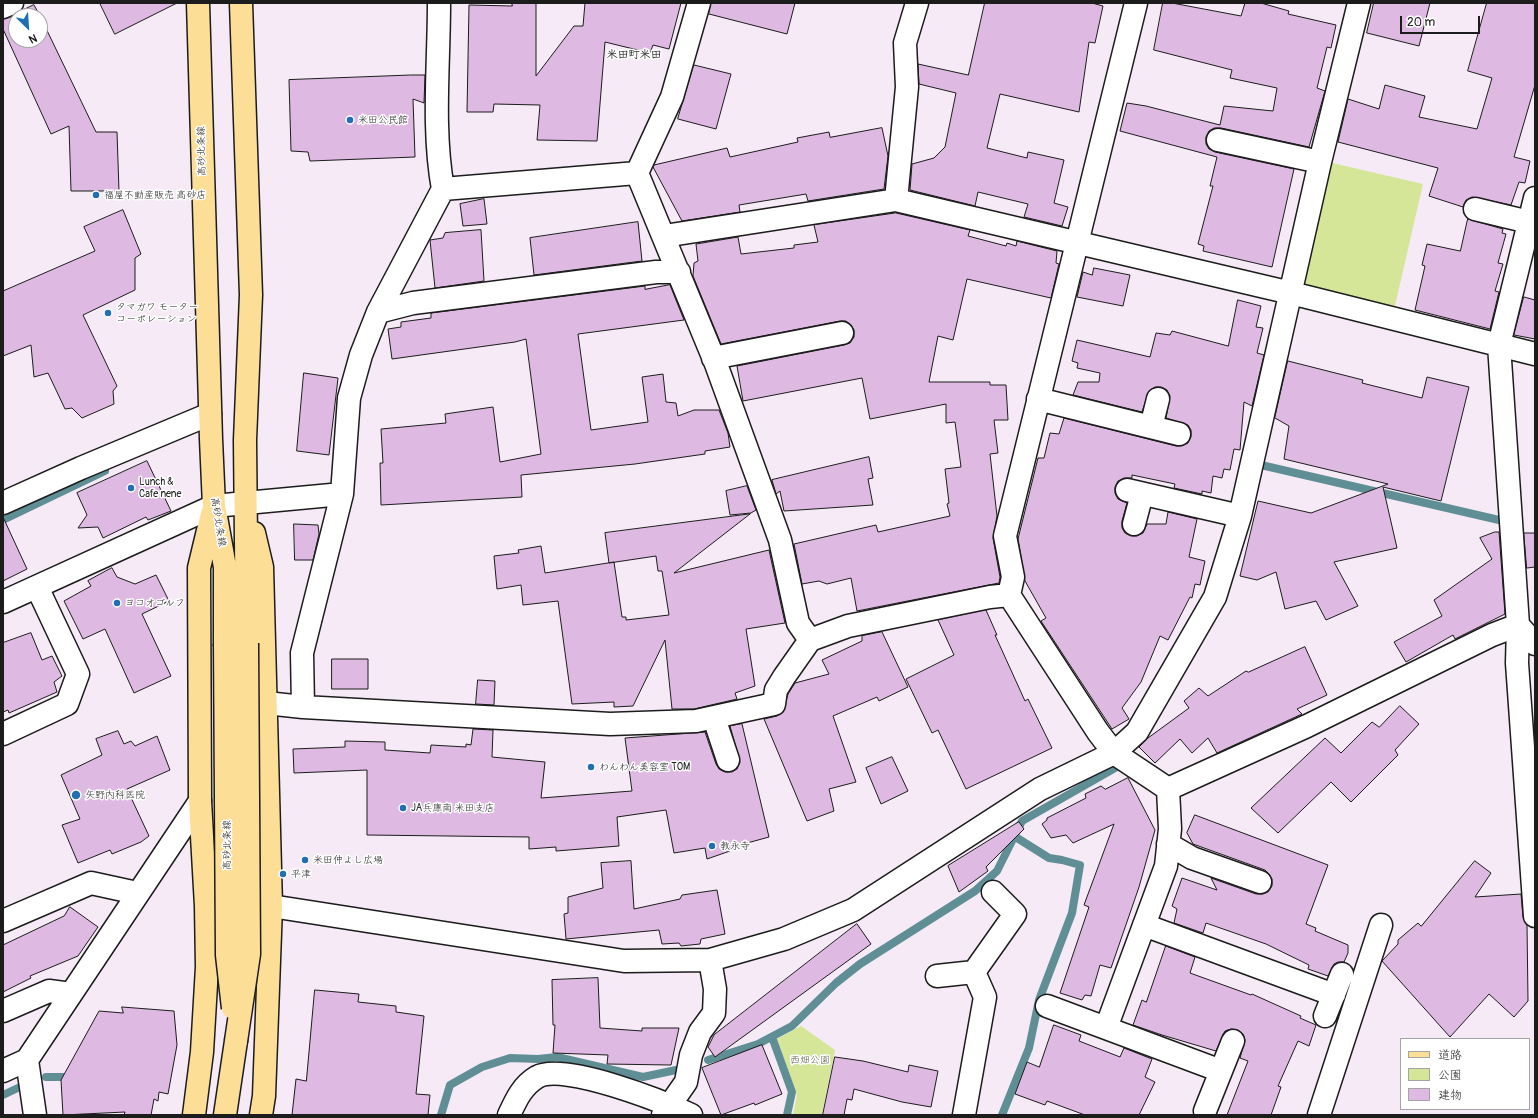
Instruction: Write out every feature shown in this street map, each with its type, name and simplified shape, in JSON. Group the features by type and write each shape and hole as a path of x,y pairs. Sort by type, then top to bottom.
{"main road":[{"name":"高砂北条線","path":"198,3 214,506 225,567 227,955 236,1041"},
{"name":"高砂北条線","path":"225,1115 249,954 245,440 251,295 241,3"},
{"path":"246,503 262,567 266,702 271,906 264,1096 261,1115"},
{"path":"194,1115 202,1052 207,967 206,906 200,801 199,568 214,506"}],"street":[{"path":"3,7 12,3"},
{"path":"303,707 302,654 342,494 350,398 361,355 378,312 442,189 439,170 438,131 440,3"},
{"path":"699,3 672,98 637,173 714,358 780,540 798,623 810,640"},
{"path":"896,200 906,87 905,43 917,3"},
{"path":"1136,3 1004,536 1013,577 1009,595 1098,732 1114,753 1168,789"},
{"path":"206,906 271,906 624,961 710,960 784,939 853,910 1040,789 1114,753 1137,732 1216,597 1240,516 1320,162 1359,3"},
{"path":"1218,140 1320,162"},
{"path":"442,189 637,173"},
{"path":"1535,198 1499,345 1508,507 1518,625 1517,664 1535,916"},
{"path":"664,236 896,200 1076,244 1291,293 1535,354"},
{"path":"1475,209 1529,222"},
{"path":"378,312 413,303 656,272 679,272"},
{"path":"714,358 842,333"},
{"path":"1038,399 1179,434"},
{"path":"1151,427 1158,399"},
{"path":"3,503 81,468 210,414"},
{"path":"1134,524 1135,492 1240,516"},
{"path":"3,602 214,506 342,494"},
{"path":"3,734 67,704 78,674 37,586"},
{"path":"266,702 303,707 610,724 696,721 774,704 776,690 784,676 810,640 848,626 990,597 1009,595"},
{"path":"1518,625 1535,644"},
{"path":"1168,789 1307,726 1492,635 1518,625"},
{"path":"714,718 721,757"},
{"path":"1106,1028 1166,866 1170,829 1168,789"},
{"path":"3,1071 27,1060 137,893 200,801"},
{"path":"1168,844 1192,858 1260,882"},
{"path":"3,921 90,883 137,893"},
{"path":"937,976 974,972 1015,914 993,892"},
{"path":"1144,925 1334,995"},
{"path":"1319,1115 1381,925"},
{"path":"666,1110 686,1082 692,1056 700,1032 714,1013 716,989 710,960"},
{"path":"964,1115 985,997 974,972"},
{"path":"1326,1016 1342,974"},
{"path":"3,1011 49,991 71,994"},
{"path":"1047,1006 1221,1072"},
{"path":"1205,1111 1233,1041"},
{"path":"27,1060 35,1115"},
{"path":"509,1115 522,1089 538,1076 561,1073 628,1090 666,1110 691,1115"}],"green space":[{"path":"1328,162 1423,184 1394,310 1304,287 1301,281"},
{"name":"西畑公園","path":"801,1026 835,1050 822,1115 793,1115 797,1095 777,1039"}],"building":[{"path":"100,3 177,3 115,34"},
{"path":"512,3 536,3 536,76 574,26 583,26 585,3 681,3 669,49 653,45 650,53 605,42 597,141 537,140 540,105 494,104 493,112 467,112 469,5 512,6"},
{"path":"711,3 795,3 787,34 709,14"},
{"path":"985,3 1092,3 1103,6 1095,43 1089,42 1079,112 1000,94 987,148 1027,158 1028,152 1064,160 1054,203 1068,207 1062,226 1024,217 1028,204 978,192 975,206 910,190 912,164 934,158 945,147 956,93 919,84 918,64 968,75"},
{"path":"1163,3 1172,3 1241,16 1245,3 1261,3 1289,11 1288,14 1336,25 1331,48 1327,47 1317,88 1325,91 1309,147 1221,128 1214,128 1209,131 1206,137 1206,144 1209,149 1215,152 1294,169 1272,267 1203,251 1204,246 1198,244 1213,186 1210,186 1217,157 1120,131 1127,103 1146,106 1220,125 1224,106 1273,111 1277,88 1230,78 1232,70 1154,50"},
{"path":"1374,3 1430,3 1419,46 1367,33"},
{"path":"1487,3 1535,3 1535,85 1514,157 1530,161 1525,183 1519,182 1511,205 1472,197 1466,200 1463,207 1429,196 1438,168 1338,142 1348,99 1379,109 1385,85 1425,96 1419,117 1477,129 1492,78 1468,71"},
{"path":"34,5 36,8 28,8"},
{"path":"8,18 8,40 3,29 3,20"},
{"path":"48,33 96,132 117,132 119,191 71,191 69,126 51,134 12,48 48,48"},
{"path":"694,65 731,74 716,129 678,119"},
{"name":"米田公民館","path":"425,75 424,103 413,99 415,157 310,161 308,152 291,151 289,80"},
{"path":"882,128 888,156 884,189 808,201 806,194 739,205 740,212 682,221 653,167 654,165 727,148 730,157 798,142 797,138 829,132 830,137"},
{"path":"484,199 487,224 463,226 460,204"},
{"path":"123,210 141,254 135,258 135,290 83,315 117,386 113,391 114,404 82,418 72,408 65,409 48,373 34,377 31,345 3,356 3,291 95,251 84,227"},
{"path":"896,213 970,230 968,236 1006,246 1007,243 1016,246 1017,241 1057,251 1056,263 1059,264 1051,298 967,279 953,340 938,336 929,382 990,382 990,385 1006,385 1008,420 994,420 998,453 990,454 997,516 993,538 1000,577 999,583 857,611 851,578 827,584 819,581 802,584 794,544 876,525 878,532 950,516 947,504 949,503 945,469 961,467 955,422 946,423 946,404 870,419 862,378 743,401 737,366 844,345 850,343 854,337 854,330 846,321 840,321 721,344 693,276 694,263 698,261 696,244 738,237 741,254 794,248 794,245 818,242 814,225"},
{"path":"1468,219 1503,229 1502,233 1506,234 1498,263 1503,264 1495,291 1499,292 1490,329 1415,310 1425,266 1422,265 1427,244 1460,251"},
{"path":"638,222 642,261 534,275 530,238"},
{"path":"481,230 484,281 435,288 430,240 443,238 445,233"},
{"path":"1094,268 1130,275 1123,306 1077,297 1083,272 1092,275"},
{"path":"670,285 684,320 578,334 591,430 648,422 642,377 663,374 666,402 676,403 678,416 694,410 719,410 728,433 730,447 705,451 705,454 635,464 521,475 522,497 381,505 380,463 383,463 381,429 446,423 445,414 493,407 500,462 541,454 526,339 515,342 392,359 388,329 401,327 401,322 431,318 431,313 645,286 645,289"},
{"path":"1524,297 1535,300 1535,339 1514,335"},
{"path":"1238,300 1261,306 1256,327 1263,328 1257,353 1264,355 1252,406 1244,402 1240,450 1234,449 1230,470 1224,469 1222,478 1213,476 1211,493 1202,491 1202,494 1174,488 1175,484 1132,475 1132,478 1124,478 1118,481 1115,487 1115,493 1118,499 1127,503 1122,521 1122,528 1125,533 1131,536 1137,536 1143,533 1147,524 1166,524 1168,512 1197,519 1189,557 1205,561 1200,585 1195,584 1192,598 1190,597 1168,640 1160,636 1141,682 1122,708 1129,719 1112,729 1041,621 1046,618 1025,581 1018,539 1038,458 1044,458 1050,433 1059,434 1064,418 1176,446 1182,446 1188,443 1191,437 1191,430 1188,425 1166,418 1170,396 1167,390 1161,387 1155,387 1149,391 1142,412 1073,395 1078,382 1099,382 1100,373 1077,368 1078,363 1072,361 1077,340 1150,357 1156,333 1170,335 1172,331 1228,346"},
{"path":"1288,361 1363,380 1362,383 1422,398 1427,377 1469,387 1441,501 1383,487 1397,548 1334,562 1358,606 1326,620 1316,601 1285,609 1276,572 1257,580 1240,576 1258,501 1311,513 1388,484 1284,459 1289,426 1275,418"},
{"path":"304,373 338,378 329,455 297,451"},
{"path":"869,457 873,478 868,479 873,505 784,511 780,491 776,494 772,480"},
{"path":"147,461 171,511 148,520 146,517 103,538 98,527 78,528 87,515 77,493"},
{"path":"747,486 756,510 751,513 730,515 726,491"},
{"path":"750,514 674,573 769,550 785,623 746,629 755,686 735,693 737,699 694,709 672,709 665,640 633,706 614,707 614,702 572,704 558,601 523,605 521,585 497,589 494,556 519,553 518,550 541,546 545,573 609,563 605,533","holes":["656,556 658,571 662,571 669,615 626,620 626,617 622,617 614,562"]},
{"path":"3,517 27,569 3,581"},
{"path":"294,524 318,525 319,534 313,560 295,560"},
{"path":"1495,532 1499,532 1505,614 1455,639 1453,635 1406,662 1394,642 1442,616 1434,600 1492,559 1480,538"},
{"path":"1524,533 1535,533 1535,567 1527,568"},
{"path":"112,568 117,577 135,584 156,575 169,601 142,614 171,676 134,693 105,629 83,639 64,601 91,586 88,581"},
{"path":"986,610 997,635 995,635 1025,701 1028,699 1052,748 966,789 938,730 932,733 906,679 954,655 938,620"},
{"path":"882,632 908,687 879,701 877,697 833,716 856,782 829,789 834,811 807,821 764,719 777,716 783,712 788,694 795,683 829,674 822,660 862,641 862,636"},
{"path":"31,633 42,660 52,656 62,676 54,682 57,692 9,713 8,710 3,712 3,643"},
{"path":"1305,647 1327,695 1297,709 1302,714 1217,753 1208,738 1192,753 1180,739 1155,763 1139,747 1148,738 1189,708 1184,701 1199,688 1208,696 1246,671 1248,672"},
{"path":"332,659 368,659 368,689 332,689"},
{"path":"478,680 495,681 494,705 476,704"},
{"path":"1400,706 1419,724 1395,750 1398,755 1351,802 1331,782 1278,833 1251,808 1325,738 1341,753 1372,722 1379,727"},
{"path":"742,724 769,837 729,848 730,851 707,859 705,848 674,853 666,810 617,817 619,846 556,851 556,847 529,849 529,837 367,835 367,770 294,773 293,749 345,747 345,741 385,742 385,750 430,753 431,745 466,747 466,744 471,745 473,729 493,730 492,757 545,762 541,798 632,791 625,738 705,732 719,769 725,772 732,772 737,769 740,762 730,726"},
{"path":"118,731 124,744 131,741 135,746 157,736 170,770 127,789 149,836 141,842 112,854 110,850 78,863 62,825 80,819 61,775 102,755 96,739"},
{"path":"892,757 908,791 881,804 866,768"},
{"path":"1128,778 1155,830 1139,887 1111,968 1100,965 1091,996 1085,995 1082,1000 1060,993 1089,907 1084,905 1114,824 1073,843 1066,835 1051,838 1042,824 1047,820 1047,818 1086,798 1085,794 1101,786 1105,789"},
{"path":"1195,815 1328,865 1306,924 1316,928 1315,931 1348,945 1348,953 1344,962 1334,964 1328,976 1308,969 1309,965 1266,944 1206,923 1203,933 1174,923 1177,909 1172,906 1182,878 1217,890 1211,878 1256,894 1268,892 1272,886 1272,879 1265,870 1193,844 1187,833"},
{"path":"1019,822 1024,829 986,867 988,871 959,892 948,866"},
{"path":"631,861 634,909 680,899 682,895 717,890 725,934 701,939 700,944 681,946 679,943 662,944 659,930 566,939 564,914 568,913 568,897 603,888 601,863"},
{"path":"1475,861 1491,873 1475,897 1521,894 1523,917 1527,925 1528,1001 1514,1017 1489,994 1450,1037 1382,961 1398,944 1398,940 1418,923 1421,926"},
{"path":"70,907 98,927 78,956 30,976 31,978 3,992 3,945 64,916"},
{"path":"857,924 871,944 715,1057 708,1047 714,1035"},
{"path":"1166,946 1195,957 1190,973 1251,995 1252,994 1301,1016 1300,1018 1316,1025 1309,1046 1298,1041 1278,1086 1281,1087 1271,1115 1227,1115 1248,1061 1240,1058 1245,1040 1243,1034 1238,1030 1231,1029 1225,1031 1216,1051 1133,1025 1142,1000 1146,1002"},
{"path":"598,978 600,1028 642,1031 642,1028 679,1028 671,1065 607,1064 608,1055 553,1053 555,1025 553,1025 552,980"},
{"path":"315,990 359,994 358,1002 396,1006 396,1012 424,1016 416,1094 430,1095 428,1115 292,1115 296,1079 306,1081"},
{"path":"122,1007 174,1011 177,1045 168,1094 159,1092 158,1101 154,1099 151,1115 124,1115 125,1112 63,1115 61,1080 99,1011 123,1013"},
{"path":"1054,1025 1081,1035 1079,1041 1120,1057 1124,1048 1152,1059 1145,1077 1155,1082 1139,1115 1085,1115 1047,1101 1045,1105 1015,1094 1027,1062 1039,1067"},
{"path":"762,1045 782,1094 755,1105 754,1103 721,1115 702,1068"},
{"path":"835,1057 863,1061 908,1072 909,1065 938,1071 931,1107 902,1102 854,1089 852,1100 847,1099 844,1115 823,1115"}],"waterway":[{"path":"1261,465 1499,520"},
{"path":"3,520 105,471"},
{"path":"708,1060 758,1044 792,1026 836,983 860,964 975,891 997,871 1022,821 1115,768"},
{"path":"1002,1115 1029,1048 1039,1000 1072,913 1080,865 1049,858 1014,836"},
{"path":"772,1037 792,1092 787,1115"},
{"path":"441,1115 450,1085 482,1067 510,1058 538,1059 557,1057 643,1077 676,1070"},
{"path":"46,1077 73,1077"},
{"path":"3,1095 22,1086"}],"place":[{"name":"米田公民館","path":"350,120"},
{"name":"福屋不動産販売 高砂店","path":"96,195"},
{"name":"タマガワ モーター コーポレーション","path":"108,313"},
{"name":"Lunch & Cafe nene","path":"131,488"},
{"name":"ヨコオゴルフ","path":"117,603"},
{"name":"わんわん美容室 TOM","path":"591,767"},
{"name":"矢野内科医院","path":"76,795"},
{"name":"JA兵庫南 米田支店","path":"403,808"},
{"name":"教永寺","path":"712,846"},
{"name":"米田仲よし広場","path":"305,860"},
{"name":"平津","path":"283,874"}],"district":[{"name":"米田町米田","path":"634,55"}]}
